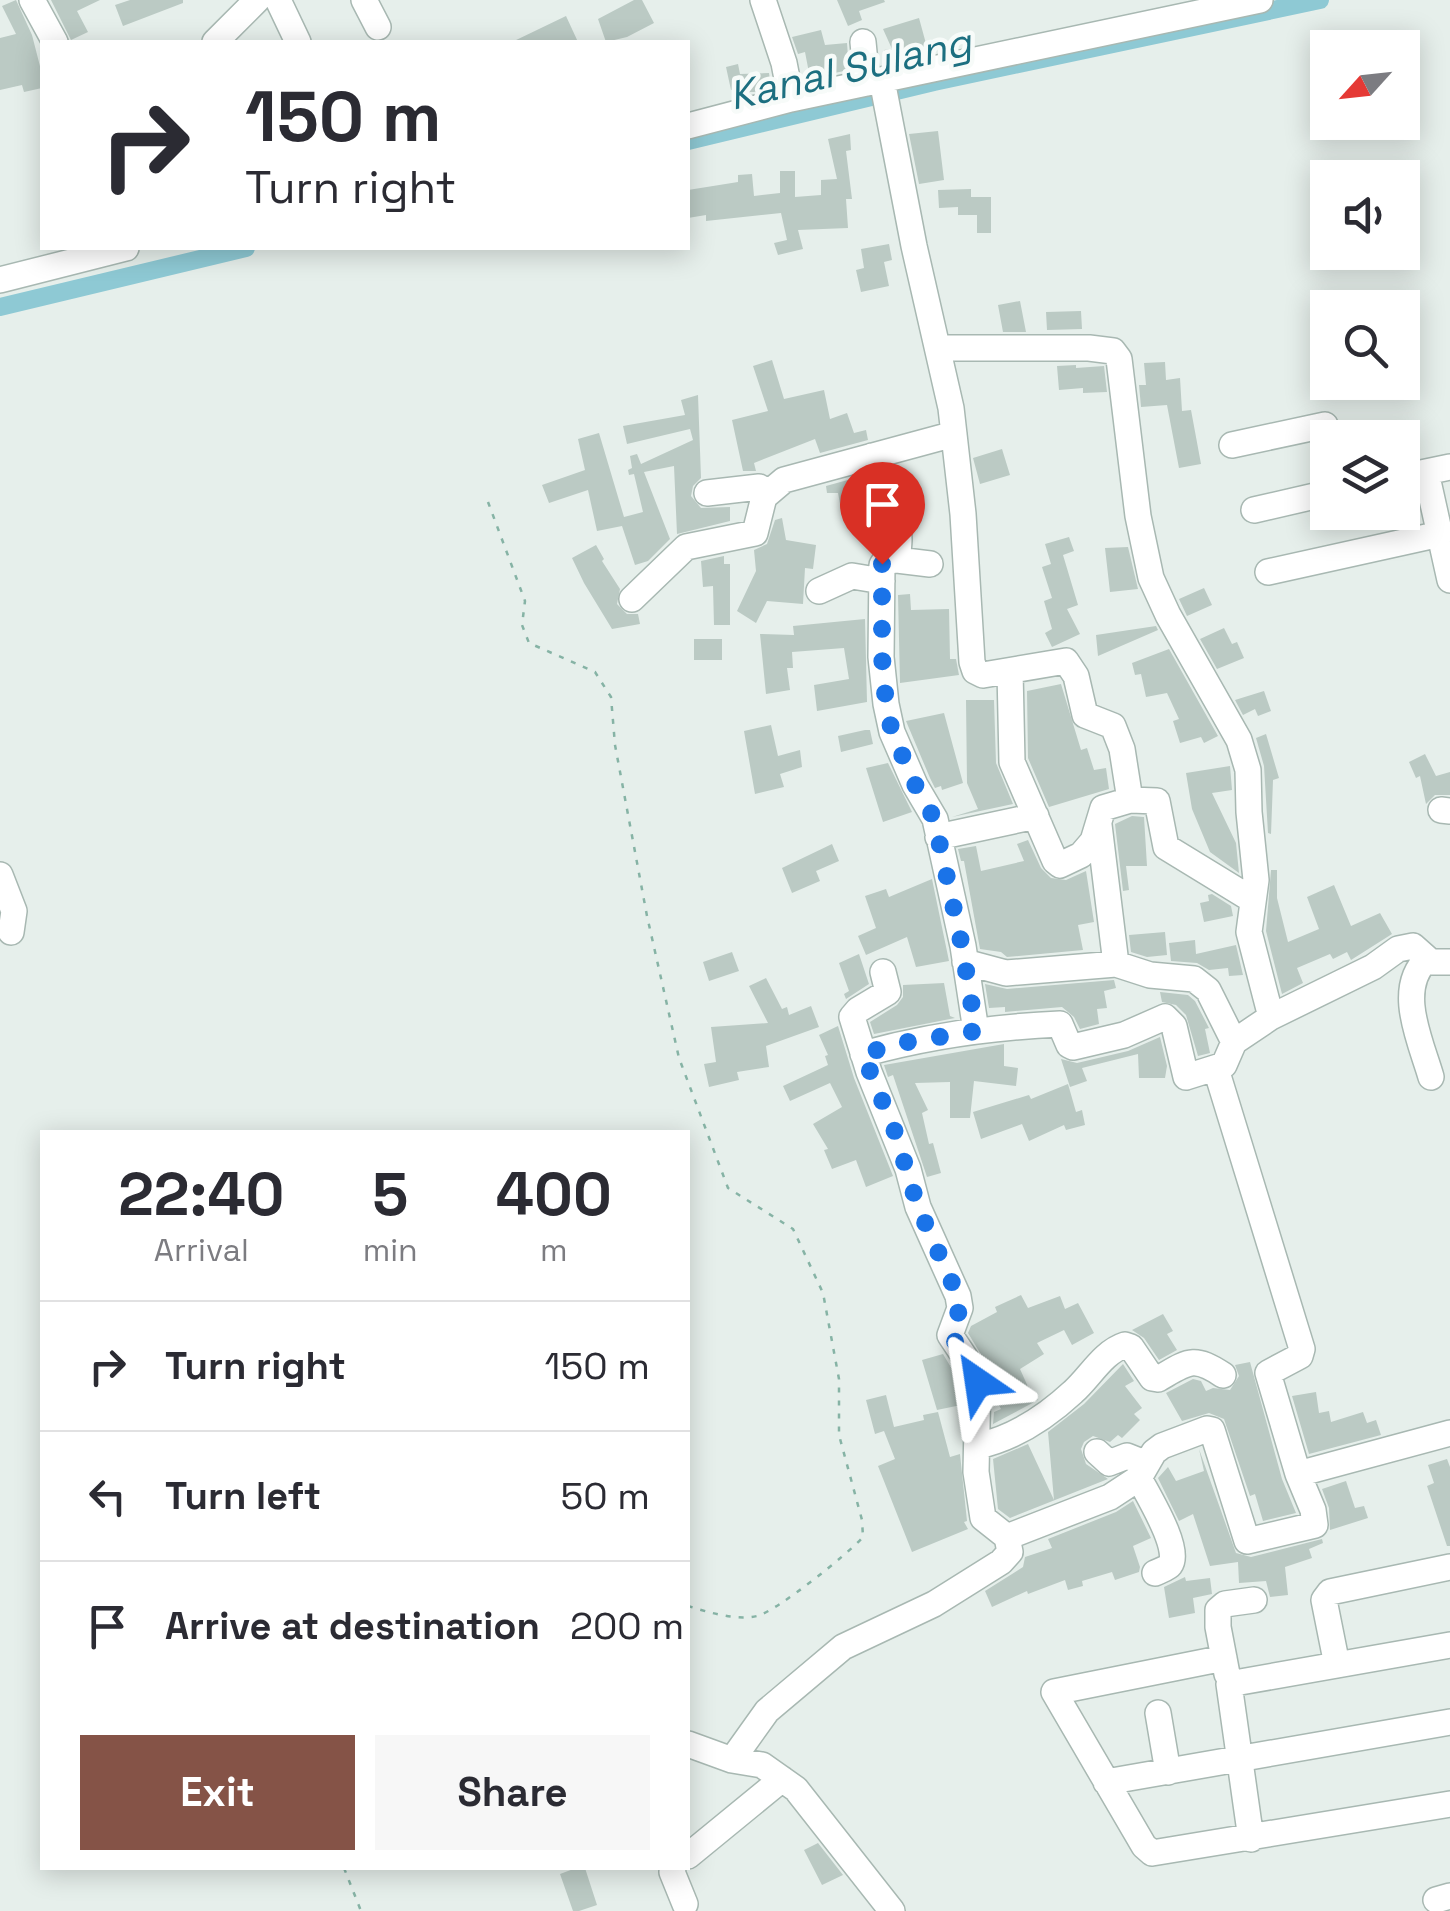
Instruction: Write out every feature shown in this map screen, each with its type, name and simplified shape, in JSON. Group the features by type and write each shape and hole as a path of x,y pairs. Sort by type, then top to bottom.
{"street":[{"path":"32,0 55,40"},
{"path":"217,40 257,0"},
{"path":"278,0 297,40"},
{"path":"364,0 378,27"},
{"path":"764,0 792,99"},
{"path":"690,125 792,99 879,89 1260,0"},
{"path":"863,42 879,89 939,348 954,434 972,662 978,674 1070,663 1085,715 1110,723 1117,730 1130,800"},
{"path":"0,280 118,250"},
{"path":"939,348 1071,347 1116,353 1123,377 1138,516 1151,578 1239,740 1248,770 1248,812 1256,880 1248,932 1271,1017"},
{"path":"1232,445 1310,428"},
{"path":"632,599 686,548 755,533 760,504 768,492 792,477 954,434"},
{"path":"872,456 870,500 898,522 900,530 889,571 882,657 886,704 892,732 918,791 932,810 976,1031"},
{"path":"1426,472 1450,580"},
{"path":"707,493 759,487 768,492"},
{"path":"1254,510 1310,497"},
{"path":"1268,572 1440,534"},
{"path":"819,591 852,576 930,564"},
{"path":"1010,672 1010,756 1055,861 1060,865 1072,862 1089,846 1103,808 1145,798 1161,806 1166,847 1252,899"},
{"path":"938,838 1036,816"},
{"path":"1099,824 1116,964"},
{"path":"0,875 14,911 12,932"},
{"path":"863,1054 901,1043 976,1031 1060,1024 1073,1048 1124,1035 1165,1017 1174,1026 1186,1078 1216,1069 1228,1059 1234,1042 1271,1017 1404,947 1413,946 1439,961"},
{"path":"1431,1077 1412,1010 1411,989 1419,968 1439,961"},
{"path":"964,962 1006,973 1116,964 1150,976 1200,982 1208,990 1234,1042"},
{"path":"732,1760 767,1711 844,1647 934,1604 1001,1562 1010,1552 1007,1537 983,1518 976,1472 978,1377 950,1335 960,1308 958,1296 918,1207 852,1017 888,992 883,972"},
{"path":"1007,1537 1110,1497 1143,1471 1162,1446 1210,1429 1248,1541 1315,1525 1268,1373 1301,1355 1302,1349 1216,1069"},
{"path":"978,1446 1005,1440 1026,1428 1072,1394 1114,1348 1131,1348 1152,1378 1158,1379 1192,1361 1203,1362 1223,1375"},
{"path":"1298,1474 1450,1433"},
{"path":"1097,1452 1109,1463 1127,1456 1143,1471 1172,1552 1169,1567 1155,1573"},
{"path":"1337,1665 1324,1600 1330,1592 1450,1568"},
{"path":"1251,1839 1218,1610 1225,1604 1254,1600"},
{"path":"1450,1645 1337,1665 1227,1671 1054,1692 1144,1846 1152,1853 1450,1804"},
{"path":"1158,1713 1168,1772"},
{"path":"1106,1782 1450,1722"},
{"path":"690,1745 732,1760 762,1765 796,1788 892,1911"},
{"path":"690,1854 782,1778"},
{"path":"675,1870 685,1904"}],"path":[{"path":"488,502 525,601 522,625 530,643 595,672 612,697 618,764 680,1058 728,1188 793,1229 822,1293 839,1379 839,1435 863,1537 848,1555 758,1616 718,1615 690,1607"},
{"path":"345,1870 361,1911"}],"building":[{"path":"16,0 32,35 40,66 40,88 24,92 22,85 0,90 0,38 16,34 2,6"},
{"path":"51,0 100,0 77,11 88,32 71,40"},
{"path":"130,0 183,3 123,26 115,5"},
{"path":"634,0 642,0 654,23 627,37 605,40 598,19"},
{"path":"837,0 885,2 859,11 862,20 848,26"},
{"path":"566,16 577,40 516,40"},
{"path":"919,18 928,51 886,62 884,50 892,49 883,29"},
{"path":"821,30 825,45 847,43 849,70 810,78 805,52 798,54 792,37"},
{"path":"738,64 740,74 769,73 771,88 754,92 747,92 747,87 731,90 726,67"},
{"path":"938,131 944,180 919,184 909,134"},
{"path":"850,134 851,150 846,151 852,199 846,199 848,228 798,230 803,249 778,255 774,243 787,240 781,213 706,221 706,215 690,218 690,190 738,182 738,175 752,174 754,196 780,193 780,171 795,171 795,197 821,195 821,180 837,179 828,139"},
{"path":"971,189 971,197 991,197 991,233 977,233 977,215 958,215 958,207 939,208 938,190"},
{"path":"889,244 892,260 884,262 889,286 861,292 856,270 864,268 861,249"},
{"path":"1020,301 1026,332 1003,332 998,305"},
{"path":"1081,311 1082,329 1047,330 1046,312"},
{"path":"772,360 784,399 824,390 830,419 847,413 854,433 866,430 868,440 820,453 815,439 754,463 756,471 743,471 732,420 768,411 753,366"},
{"path":"1165,362 1166,380 1180,378 1182,411 1191,410 1201,464 1179,468 1167,405 1141,407 1139,385 1146,385 1144,363"},
{"path":"1057,366 1104,366 1107,392 1059,390"},
{"path":"698,395 701,478 693,486 691,496 701,508 730,507 730,521 677,534 674,466 644,472 670,539 648,561 635,565 622,526 597,531 588,490 549,503 542,485 585,470 578,439 599,433 624,517 643,512 634,474 629,475 630,456 637,454 641,464 693,440 690,429 627,444 623,426 685,415 681,400"},
{"path":"1002,449 1010,475 980,484 973,458"},
{"path":"855,478 856,507 841,509 838,493 827,493 826,486"},
{"path":"782,518 786,540 816,545 813,569 805,568 803,604 767,601 756,623 737,611 756,571 754,550 767,544 775,520"},
{"path":"1069,537 1074,551 1063,555 1078,605 1067,609 1080,634 1052,647 1045,633 1052,629 1044,601 1052,598 1042,567 1051,564 1045,544"},
{"path":"596,545 620,589 617,604 627,614 638,614 640,624 612,629 584,583 572,558"},
{"path":"1128,547 1138,589 1110,592 1105,548"},
{"path":"724,556 724,564 730,564 730,625 714,625 713,586 703,587 701,561"},
{"path":"1204,588 1212,605 1187,616 1179,599"},
{"path":"910,594 911,610 949,609 950,659 956,659 959,675 900,683 898,595"},
{"path":"865,619 867,702 817,711 814,685 849,679 844,648 792,652 793,668 787,668 790,690 766,694 760,634 794,635 793,626"},
{"path":"1156,626 1158,630 1098,656 1096,635"},
{"path":"1224,628 1232,644 1237,642 1244,658 1217,669 1200,639"},
{"path":"694,639 722,639 722,660 694,660"},
{"path":"1169,649 1218,736 1204,743 1201,737 1180,743 1173,721 1179,719 1167,693 1146,697 1141,674 1135,675 1132,663"},
{"path":"1061,684 1081,750 1087,748 1094,770 1106,768 1109,789 1049,807 1028,758 1027,691"},
{"path":"1264,691 1271,711 1258,716 1255,709 1243,715 1235,700"},
{"path":"966,700 994,700 996,763 1013,804 952,817 978,809 967,783"},
{"path":"944,713 963,783 942,790 941,786 935,788 906,721"},
{"path":"771,725 778,756 800,750 802,767 780,774 784,787 755,794 744,731"},
{"path":"870,730 873,744 841,752 838,736"},
{"path":"1266,734 1279,778 1273,780 1271,834 1264,766 1256,738"},
{"path":"1425,754 1436,776 1450,772 1450,795 1435,795 1426,804 1420,776 1416,778 1409,762"},
{"path":"888,763 912,812 883,822 866,768"},
{"path":"1230,766 1232,790 1212,793 1236,843 1239,873 1210,852 1192,809 1186,773"},
{"path":"1132,816 1144,817 1147,866 1126,866 1129,890 1123,891 1115,824"},
{"path":"1028,840 1041,868 1051,878 1066,880 1086,871 1094,922 1078,925 1083,950 1007,957 1001,952 980,949 964,861 958,849 976,846 981,871 1024,861 1017,844"},
{"path":"832,844 839,861 816,871 820,881 792,893 782,868"},
{"path":"1271,870 1277,870 1277,898 1288,942 1319,929 1307,897 1334,885 1351,926 1380,913 1392,934 1351,960 1347,952 1333,959 1330,954 1297,968 1303,983 1282,994 1266,931"},
{"path":"932,879 949,961 916,967 907,937 866,955 858,936 876,928 865,896 886,889 889,897"},
{"path":"1208,895 1231,906 1233,916 1204,922 1200,903 1209,901"},
{"path":"1165,932 1167,955 1147,957 1131,952 1129,935"},
{"path":"1195,940 1196,954 1236,945 1243,975 1229,976 1228,968 1209,970 1197,963 1171,961 1169,943"},
{"path":"732,952 739,971 709,981 703,962"},
{"path":"859,954 869,984 846,999 844,994 849,991 839,963"},
{"path":"766,978 782,1009 787,1007 789,1015 811,1006 819,1027 766,1046 769,1067 737,1072 739,1080 709,1087 704,1064 716,1062 711,1027 768,1023 749,986"},
{"path":"1114,980 1116,988 1104,991 1107,1008 1097,1009 1099,1024 1080,1029 1062,1007 1005,1012 1005,1007 989,1008 985,984 1007,989"},
{"path":"944,983 950,1016 955,1018 874,1034 870,1022 897,1005 903,997 903,985"},
{"path":"1160,992 1188,995 1195,1001 1209,1028 1205,1029 1210,1053 1198,1056 1186,1015 1176,1005 1162,1002"},
{"path":"838,1026 893,1176 866,1187 856,1160 832,1169 824,1150 828,1149 813,1124 842,1107 830,1083 790,1101 783,1086 828,1065 819,1035"},
{"path":"1160,1037 1167,1066 1165,1078 1139,1078 1138,1054 1082,1068 1087,1081 1070,1087 1061,1059 1077,1063 1128,1051"},
{"path":"1004,1044 1004,1066 1018,1068 1016,1086 974,1081 970,1118 950,1118 950,1082 915,1083 928,1110 922,1113 941,1173 927,1177 893,1075 888,1077 884,1065"},
{"path":"1068,1084 1076,1112 1082,1110 1085,1125 1066,1130 1064,1125 1029,1141 1022,1124 981,1139 973,1112 1029,1095 1031,1099"},
{"path":"1021,1295 1028,1308 1060,1296 1065,1309 1078,1303 1094,1333 1072,1345 1064,1330 1037,1343 1044,1354 1020,1369 1033,1398 1038,1400 993,1424 994,1412 1001,1409 994,1395 994,1376 968,1333 971,1326 997,1312 995,1307"},
{"path":"1163,1314 1173,1331 1167,1334 1177,1350 1159,1360 1144,1338 1132,1330"},
{"path":"943,1354 962,1386 961,1405 937,1410 922,1360"},
{"path":"1250,1362 1282,1479 1296,1513 1263,1521 1255,1494 1250,1496 1224,1419 1209,1413 1182,1421 1166,1393 1193,1379 1201,1381 1206,1391 1230,1390 1239,1376 1235,1365"},
{"path":"1123,1364 1134,1381 1125,1386 1142,1408 1134,1414 1140,1420 1122,1438 1118,1435 1110,1442 1093,1436 1081,1449 1086,1464 1108,1479 1010,1518 998,1509 993,1459 1028,1444 1054,1500 1048,1432 1084,1404"},
{"path":"1316,1392 1319,1413 1329,1411 1331,1422 1363,1412 1367,1423 1376,1420 1381,1435 1309,1454 1292,1396"},
{"path":"886,1395 894,1427 924,1420 923,1415 938,1412 950,1457 960,1454 967,1521 964,1522 968,1529 912,1552 878,1466 895,1459 884,1431 875,1434 866,1400"},
{"path":"1199,1449 1236,1553 1251,1557 1322,1539 1323,1543 1309,1549 1312,1558 1285,1567 1288,1595 1270,1597 1266,1581 1239,1583 1238,1562 1210,1566 1193,1514 1179,1521 1158,1478 1168,1467 1176,1481 1204,1471"},
{"path":"1447,1459 1450,1546 1427,1486 1434,1483 1428,1465"},
{"path":"1346,1481 1355,1508 1364,1506 1368,1518 1330,1530 1329,1508 1322,1489"},
{"path":"1133,1501 1151,1538 1133,1546 1139,1572 1115,1580 1112,1572 1082,1581 1083,1586 1068,1590 1065,1580 992,1607 985,1591 1023,1567 1025,1557 1052,1548 1048,1539 1116,1512"},
{"path":"1185,1577 1186,1581 1210,1578 1212,1594 1193,1598 1195,1613 1169,1618 1164,1587"},
{"path":"818,1843 843,1875 822,1885 804,1850"},
{"path":"586,1870 597,1905 573,1911 560,1874"}],"waterway":[{"name":"Kanal Sulang","path":"690,141 934,82 1320,0"},
{"name":"Kanal Sulang","path":"0,307 238,250"}],"route":[{"path":"882,564 886,704 892,732 934,818 976,1031 901,1043 863,1054 895,1132 918,1207 958,1296 960,1308 950,1335 976,1370 978,1382"}]}
